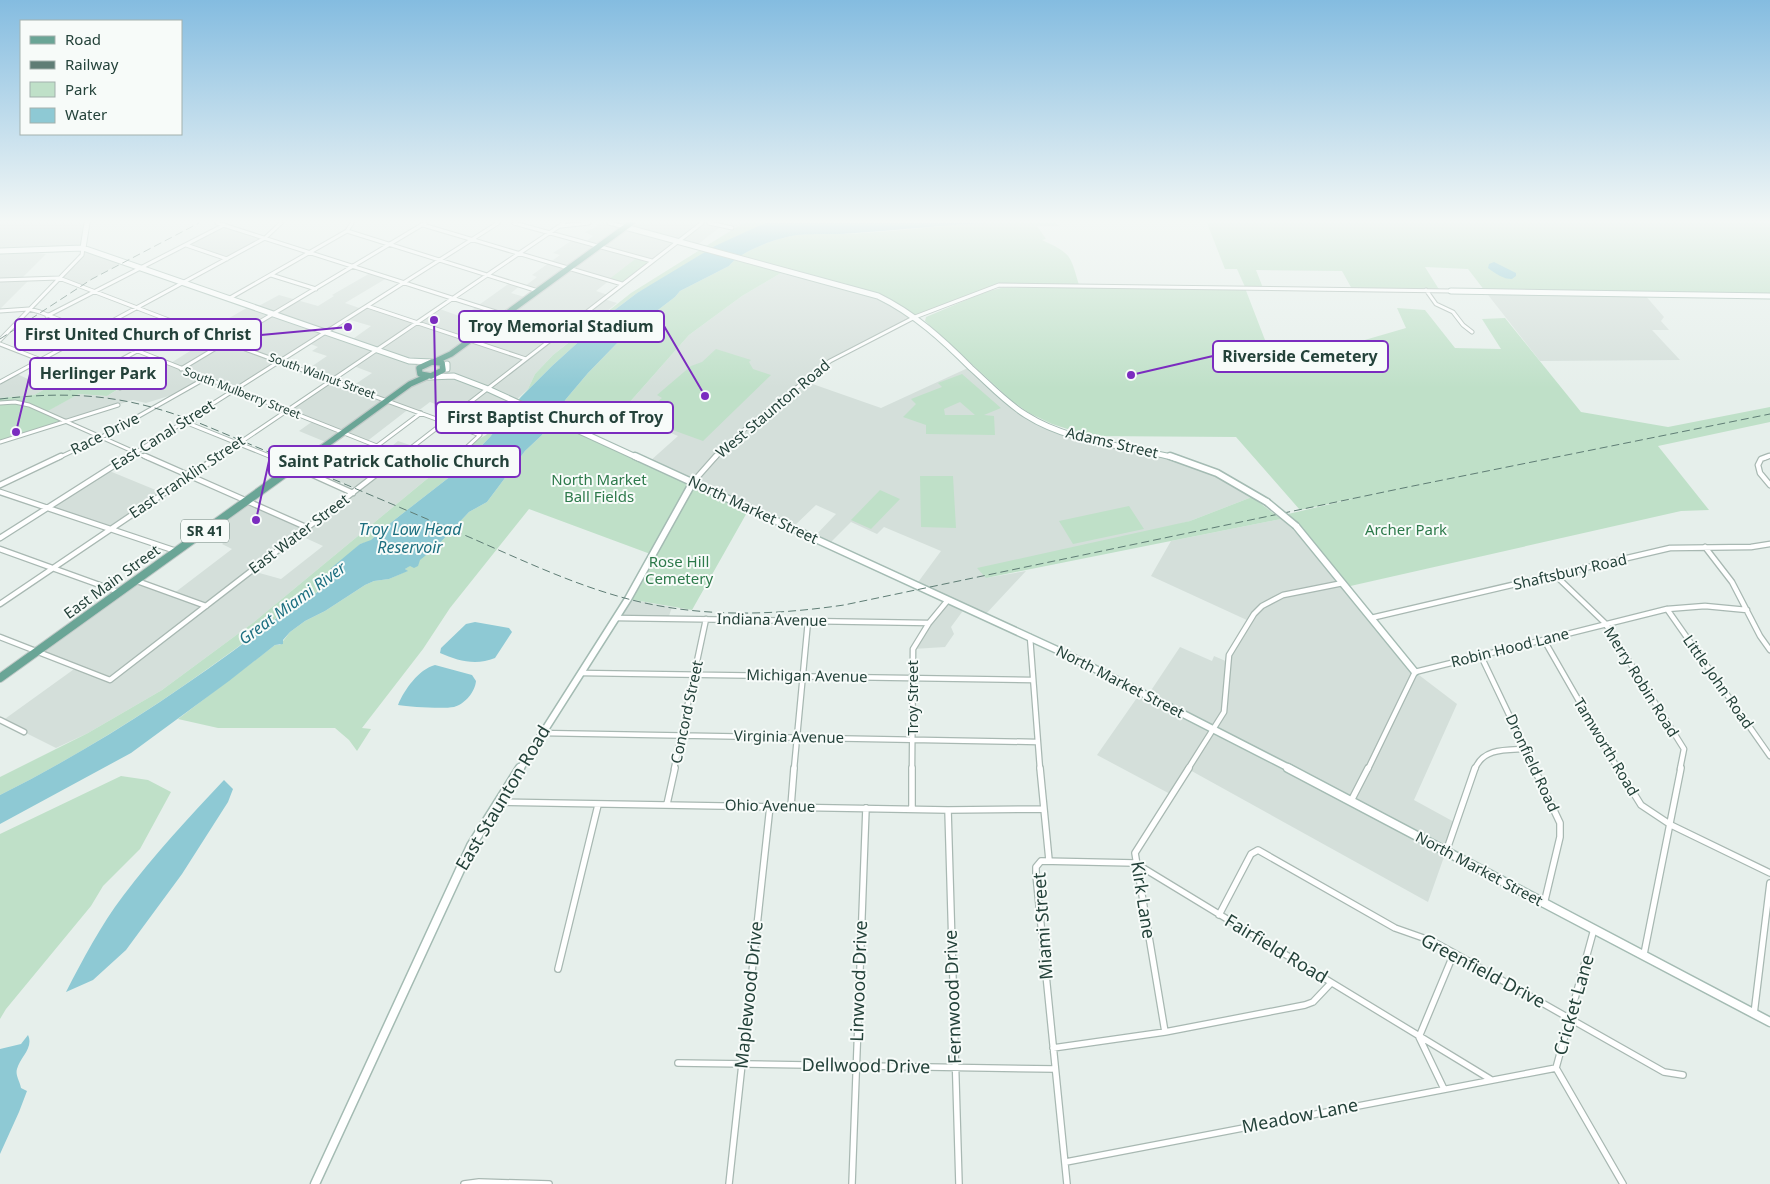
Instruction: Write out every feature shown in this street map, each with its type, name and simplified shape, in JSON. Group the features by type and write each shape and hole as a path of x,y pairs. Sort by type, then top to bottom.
{"main road":[{"path":"410,384 422,366 448,356 555,278"},
{"path":"410,384 441,372 446,367 448,356"},
{"path":"433,362 446,367"},
{"path":"418,371 422,376 431,377"},
{"name":"East Main Street","path":"0,678 410,384"}],"street":[{"name":"South Walnut Street","path":"0,280 52,278"},
{"path":"59,278 0,342 87,378"},
{"name":"South Walnut Street","path":"60,278 226,342 480,435 446,466 440,469"},
{"path":"47,316 120,278"},
{"path":"174,278 374,350 410,361 433,362"},
{"path":"0,382 191,278"},
{"path":"230,298 264,278"},
{"path":"284,278 316,289"},
{"path":"181,369 334,278"},
{"path":"389,278 505,315"},
{"name":"East Canal Street","path":"0,538 410,278"},
{"name":"East Franklin Street","path":"0,604 237,442 482,278"},
{"path":"498,278 538,290"},
{"path":"603,278 622,284"},
{"name":"East Water Street","path":"39,651 110,680 629,278"},
{"name":"Adams Street","path":"816,278 873,294 892,302 915,317 1008,402 1033,419 1076,436 1163,454 1194,463 1232,480 1268,502 1296,526 1415,672"},
{"name":"West Staunton Road","path":"694,482 712,460 744,430 821,367 846,351 915,317 986,288 1010,284 1451,291"},
{"path":"1426,290 1436,304 1453,312 1463,326 1472,332"},
{"path":"1451,291 1770,296"},
{"path":"367,306 526,359"},
{"name":"South Mulberry Street","path":"0,311 29,310 47,316 440,469"},
{"path":"70,388 184,325"},
{"path":"422,361 448,356"},
{"path":"410,361 418,371"},
{"path":"120,388 163,362"},
{"path":"446,367 454,376"},
{"path":"431,377 454,376"},
{"name":"North Market Street","path":"454,376 488,389 694,482 1030,637 1214,729 1770,1022"},
{"name":"Race Drive","path":"0,484 100,438 206,378"},
{"path":"0,403 15,402 29,405 134,453 308,528"},
{"path":"0,442 118,404"},
{"path":"377,446 421,413"},
{"path":"185,422 237,442 353,493"},
{"path":"278,452 302,461"},
{"path":"1770,456 1762,459 1758,465 1760,473 1770,485"},
{"name":"East Staunton Road","path":"315,1184 471,846 541,733 616,618 694,482"},
{"path":"0,492 177,551"},
{"name":"Shaftsbury Road","path":"1371,618 1670,548 1770,545"},
{"path":"1705,547 1732,582 1760,636 1770,650"},
{"path":"0,549 121,593"},
{"name":"Merry Robin Road","path":"1555,575 1605,623 1684,749 1644,954"},
{"path":"137,581 206,606"},
{"name":"Kirk Lane","path":"1166,1032 1135,853 1224,712 1229,655 1259,609 1274,598 1343,583"},
{"name":"Troy Street","path":"912,808 913,649 929,623 948,600"},
{"name":"Robin Hood Lane","path":"1415,672 1667,609 1705,606 1747,610"},
{"name":"Little John Road","path":"1667,609 1770,756"},
{"name":"Indiana Avenue","path":"616,618 929,623"},
{"name":"Concord Street","path":"667,804 706,620"},
{"path":"791,806 808,621"},
{"path":"0,637 39,651"},
{"name":"Miami Street","path":"1030,637 1037,742 1049,860 1041,862 1036,866 1036,875 1066,1162"},
{"name":"Tamworth Road","path":"1544,640 1629,788 1641,805 1670,825 1770,873"},
{"name":"Dronfield Road","path":"1481,656 1560,823 1560,837 1544,904"},
{"name":"Michigan Avenue","path":"581,672 1032,680"},
{"path":"1351,801 1386,735 1415,672"},
{"path":"0,720 24,732"},
{"name":"Virginia Avenue","path":"541,733 1037,742"},
{"path":"1446,852 1478,761 1493,751 1525,749"},
{"name":"Ohio Avenue","path":"498,802 948,810 1043,809"},
{"path":"558,969 598,805"},
{"name":"Maplewood Drive","path":"729,1184 770,806"},
{"name":"Linwood Drive","path":"852,1184 866,808"},
{"name":"Fernwood Drive","path":"948,810 959,1184"},
{"name":"Greenfield Drive","path":"1219,915 1251,854 1258,850 1395,928 1432,940 1664,1072 1682,1075"},
{"path":"1049,860 1136,863"},
{"name":"Fairfield Road","path":"1136,863 1490,1079"},
{"path":"1754,1014 1770,883"},
{"name":"Cricket Lane","path":"1594,929 1571,1019 1556,1068 1622,1184"},
{"path":"1444,1089 1419,1037 1454,953"},
{"path":"1053,1048 1166,1032 1305,1005 1313,1002 1331,983"},
{"name":"Dellwood Drive","path":"678,1063 1055,1070"},
{"name":"Meadow Lane","path":"1066,1162 1490,1079 1556,1068"},
{"path":"1066,1162 1067,1184"},
{"path":"464,1184 479,1182 549,1184"}],"shaded area":[{"path":"0,278 30,279 0,309"},
{"path":"60,278 94,278 80,286"},
{"path":"361,278 387,278 345,303 362,309 367,306 415,322 437,308 462,317 511,282 521,285 511,293 528,298 537,291 525,286 535,278 614,278 596,291 608,295 604,299 617,303 553,355 535,374 528,389 515,401 508,398 488,414 466,406 457,413 430,402 418,411 410,408 366,442 343,433 328,443 299,431 313,421 287,409 329,380 305,371 327,356 312,351 318,347 308,343 235,389 206,378 185,391 146,403 133,400 65,421 45,412 79,394 107,396 163,363 169,364 213,337 209,335 229,323 224,321 250,306 255,308 279,295 318,306 334,296 332,295","holes":["347,319 371,326 350,341 326,332","351,365 372,373 351,387 330,380"]},
{"path":"772,278 817,278 860,290 915,317 841,354 804,381 881,408 970,367 1013,407 1057,430 1153,452 1242,485 1244,493 1252,497 1190,521 986,578 1026,571 984,616 965,608 951,627 954,634 945,647 913,649 948,600 916,585 941,551 884,527 877,534 851,522 828,545 813,538 836,514 816,505 791,529 649,462 678,436 621,412 689,335 742,296"},
{"path":"1485,291 1644,294 1664,317 1661,321 1669,330 1652,330 1680,360 1540,361"},
{"path":"15,373 47,388 34,395 0,398 0,382"},
{"path":"398,441 413,446 388,466 413,476 427,465 439,469 254,622 162,690 88,733 56,748 2,721 77,667 39,651 137,581 173,594 232,549 222,544 230,537 210,528 248,501 308,528 357,489 298,464 311,455 342,467 354,459 363,462 381,447 387,450","holes":["299,535 323,546 281,579 252,571"]},
{"path":"107,470 163,493 110,529 47,508"},
{"path":"1281,519 1322,556 1415,672 1457,704 1414,800 1456,823 1428,902 1188,769 1172,795 1097,755 1141,692 1148,695 1180,647 1212,661 1214,656 1228,662 1249,621 1151,576 1171,541"},
{"path":"628,599 672,607 668,619 616,618"}],"green space":[{"path":"610,278 629,278 622,284 608,280"},
{"path":"655,278 664,278 637,293 608,315 521,397 490,437 456,472 393,521 371,541 360,544 337,568 336,575 328,584 308,599 302,598 230,653 118,729 0,795 0,777 88,733 162,690 254,622 439,469 486,435 528,389 535,374 553,355 631,293"},
{"path":"705,278 772,278 742,296 689,335 621,412 590,436 749,509 692,610 628,599 653,555 529,509 450,608 423,649 362,728 371,729 357,751 349,740 335,728 218,728 178,719 275,645 280,645 290,632 305,621 325,611 365,585 374,581 389,579 407,571 405,569 437,546 469,512 487,502 525,451 542,435 566,399 588,373 624,336 675,297 680,291"},
{"name":"Archer Park","path":"813,278 1077,278 1079,285 1245,287 1241,278 1259,278 1263,288 1245,288 1270,353 1351,344 1406,328 1397,308 1425,310 1455,348 1501,349 1482,319 1505,318 1581,412 1668,427 1770,407 1770,422 1658,446 1709,510 1681,511 1346,587 1304,536 1304,529 1288,514 1365,496 1300,510 1236,437 1089,436 1052,424 1029,413 1012,401 925,321 926,317 985,292 1001,288 1079,287 1010,284 990,287 915,317 892,302"},
{"path":"1346,278 1432,278 1440,291 1352,289"},
{"path":"1475,278 1770,278 1770,296 1485,291"},
{"path":"716,349 751,360 749,362 753,369 771,375 703,441 645,420 644,413 662,398 657,395 691,366 702,362"},
{"path":"962,374 1001,408 984,415 994,416 995,435 926,434 926,425 903,417 916,404 911,399 942,387 938,383","holes":["960,402 975,415 945,415 944,409"]},
{"path":"92,375 120,388 107,396 79,394 46,412 65,421 0,442 0,398 34,395 47,388 65,388"},
{"path":"920,476 953,476 956,528 921,527"},
{"path":"880,490 900,499 871,529 851,520"},
{"path":"1252,497 1281,519 986,578 977,568 1190,521"},
{"path":"1129,506 1144,529 1073,544 1059,521"},
{"path":"121,776 148,780 171,792 140,849 103,886 91,906 6,1009 0,1019 0,834"}],"water":[{"name":"Troy Low Head Reservoir","path":"661,278 705,278 680,291 675,297 624,336 566,399 542,435 525,451 487,502 469,512 437,546 420,560 418,566 414,568 410,566 405,569 408,571 389,579 374,581 365,585 325,611 305,621 290,632 283,640 283,644 275,645 131,753 0,824 0,795 118,729 230,653 303,598 308,599 319,591 319,588 328,584 338,570 330,569 360,544 371,540 456,472 490,437 521,397 552,366 608,315 637,293"},
{"path":"475,622 509,628 512,632 495,658 474,662 440,653 441,648 466,624"},
{"path":"435,665 472,675 476,681 469,697 454,707 426,708 398,705 404,693 418,675"},
{"path":"224,780 233,789 228,802 182,874 126,950 93,980 66,992 100,930 123,896 172,836"},
{"path":"28,1035 28,1048 17,1071 21,1088 27,1091 0,1154 0,1049 21,1044"}],"railway":[{"path":"0,339 93,278"},
{"path":"0,399 54,395 79,396 104,398 153,407 204,425 584,585 634,601 706,612 729,613 775,612 844,605 1408,487 1770,414"}],"place":[{"name":"First Baptist Church of Troy","path":"434,320"},
{"name":"First United Church of Christ","path":"348,327"},
{"name":"Riverside Cemetery","path":"1131,375"},
{"name":"Troy Memorial Stadium","path":"705,396"},
{"name":"Herlinger Park","path":"16,432"},
{"name":"Saint Patrick Catholic Church","path":"256,520"}],"park label":[{"name":"North Market Ball Fields","path":"599,488"},
{"name":"Rose Hill Cemetery","path":"679,570"}],"water label":[{"name":"Great Miami River","path":"292,603"}]}
